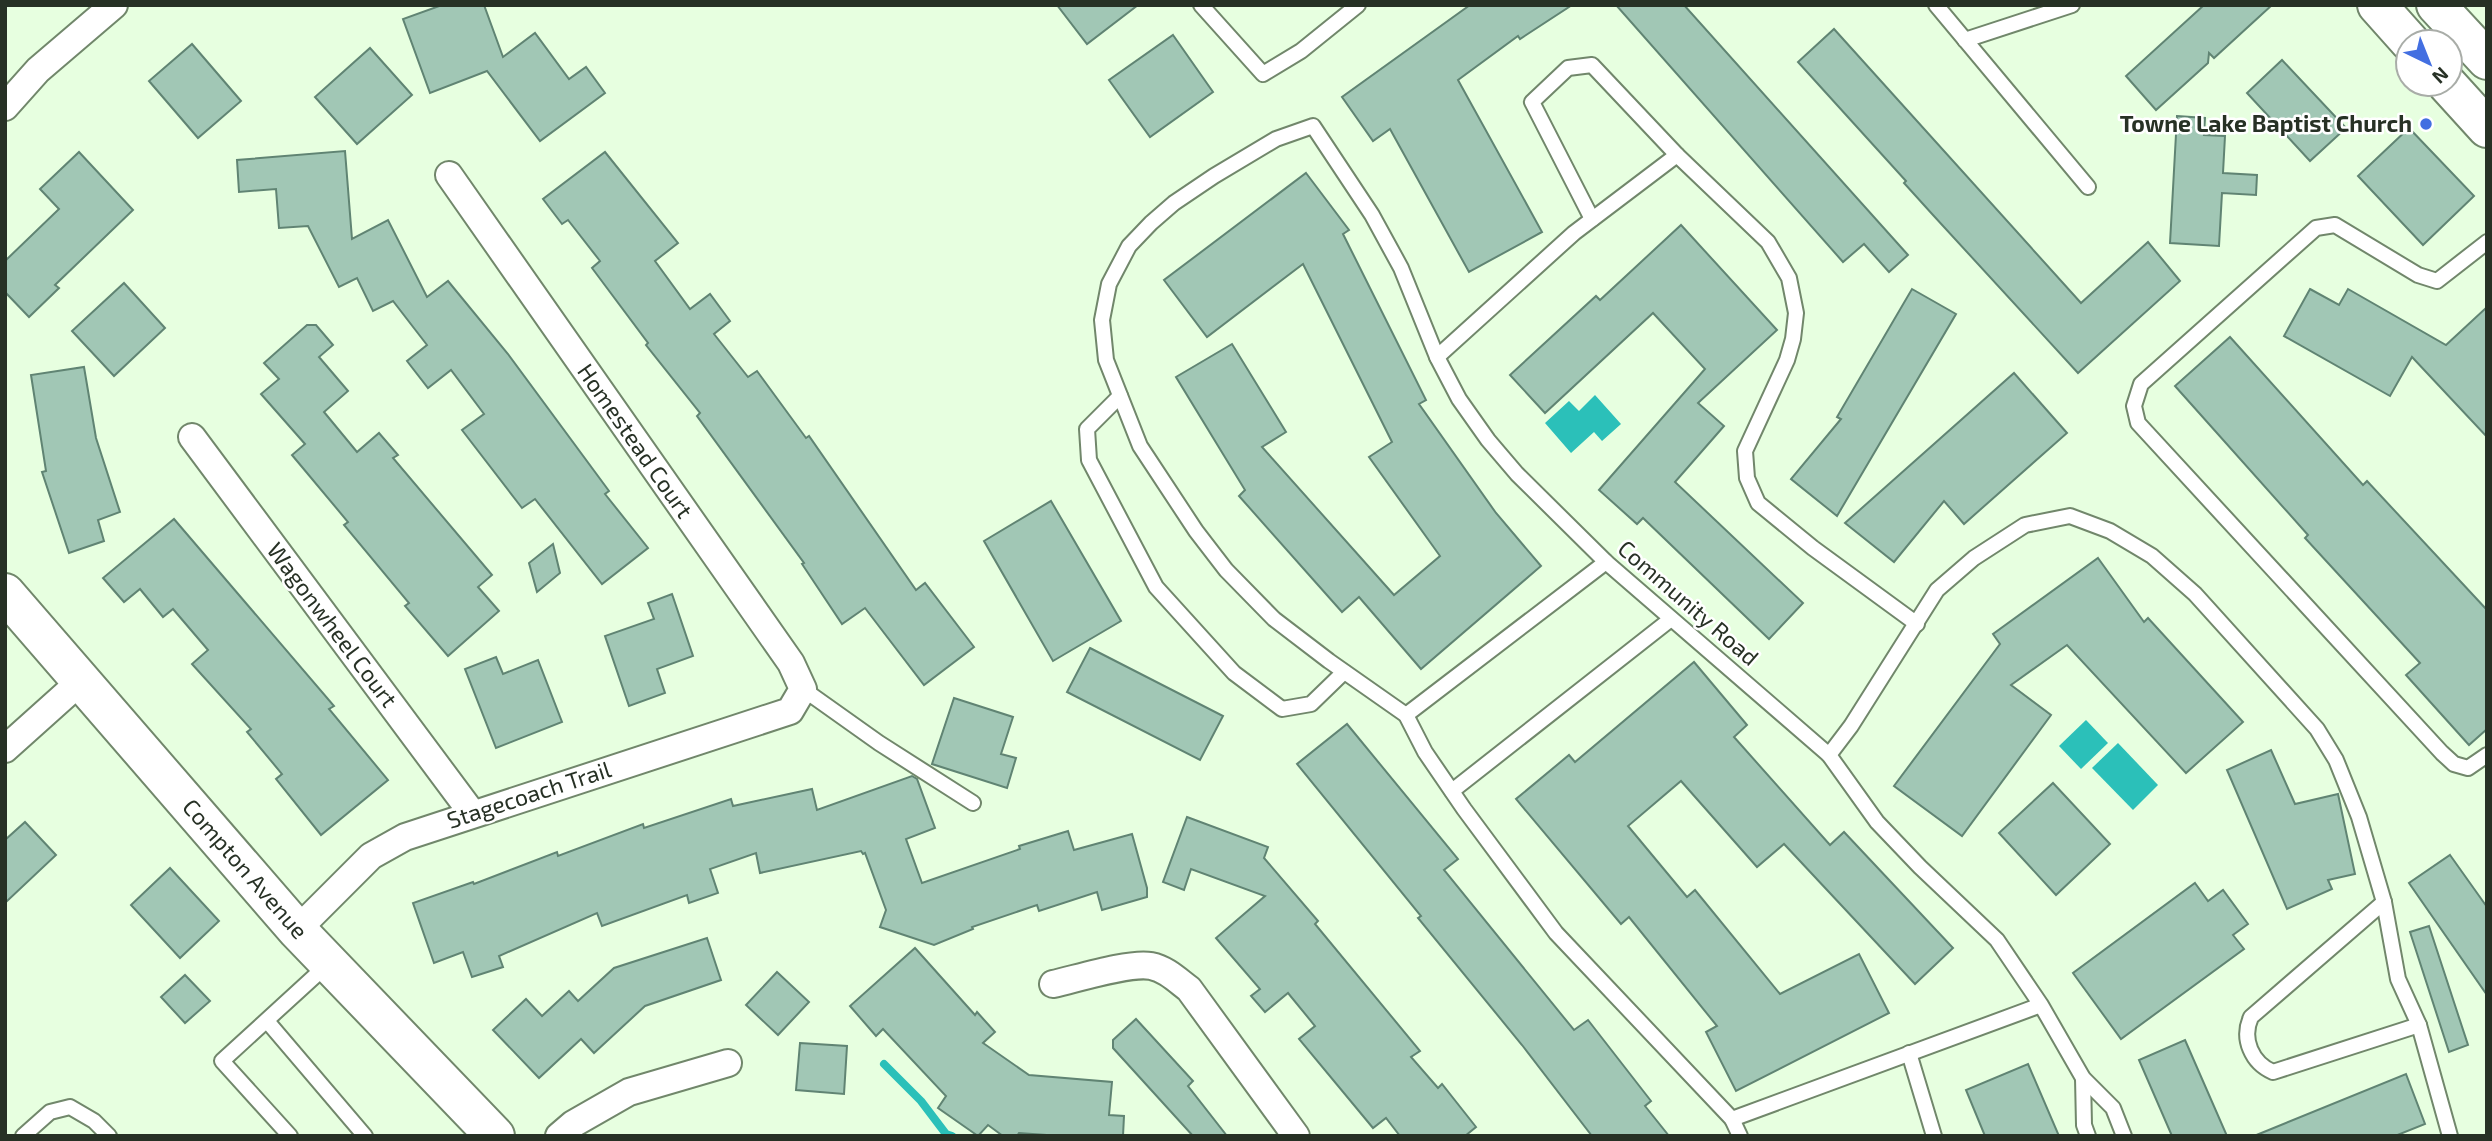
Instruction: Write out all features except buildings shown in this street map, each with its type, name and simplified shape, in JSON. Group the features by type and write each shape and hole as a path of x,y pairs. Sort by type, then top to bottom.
{"street":[{"path":"5,107 38,70 114,5"},
{"path":"2377,5 2398,28"},
{"path":"2436,5 2487,60"},
{"path":"2460,98 2487,128"},
{"name":"Homestead Court","path":"449,175 791,663 796,700"},
{"name":"Wagonwheel Court","path":"192,437 471,813"},
{"name":"Compton Avenue","path":"5,593 297,930 495,1136"},
{"path":"5,749 82,680"},
{"name":"Stagecoach Trail","path":"297,930 371,856 405,837 796,700"},
{"path":"1053,984 1126,968 1150,966 1168,973 1189,989 1296,1136"},
{"path":"559,1136 573,1124 629,1092 728,1063"}],"lane":[{"path":"1201,5 1263,74 1301,51 1358,5"},
{"path":"1936,5 2088,187"},
{"path":"1965,40 2073,5"},
{"path":"1592,219 1532,102 1568,68 1592,65 1677,155 1768,242 1789,278 1796,313 1793,338 1787,360 1745,451 1747,478 1759,503 1813,548 1917,624"},
{"name":"Community Road","path":"1120,396 1106,360 1102,320 1110,284 1129,246 1174,203 1214,176 1276,139 1313,126 1372,215 1401,268 1437,357 1459,399 1488,440 1517,474 1606,562 1829,755 1877,822 1997,940 2040,1005 2083,1078 2113,1108 2124,1136"},
{"path":"1437,357 1592,219 1677,155"},
{"path":"2487,242 2437,281 2418,275 2335,225 2316,228 2141,384 2134,406 2138,423 2442,753 2454,764 2468,768 2487,755"},
{"path":"1344,672 1311,704 1282,709 1234,673 1157,587 1089,460 1087,429 1120,396 1140,446 1196,531 1226,570 1275,619 1406,715 1425,752 1556,933 1732,1119 1740,1136"},
{"path":"1829,755 1851,726 1937,590 1974,558 2025,525 2070,516 2110,531 2151,556 2195,594 2317,729 2336,760 2359,817 2384,902 2398,979 2419,1025 2451,1136"},
{"path":"1406,715 1606,562"},
{"path":"1452,791 1671,619"},
{"path":"796,700 878,743 973,803"},
{"path":"2384,902 2251,1017 2246,1028 2248,1042 2262,1067 2273,1072 2419,1025"},
{"path":"290,1136 222,1061 329,963"},
{"path":"1732,1119 2040,1005"},
{"path":"267,1021 365,1136"},
{"path":"1909,1054 1934,1136"},
{"name":"Community Road","path":"2083,1078 2084,1125 2088,1136"},
{"path":"23,1136 50,1112 69,1107 94,1121 109,1136"}],"water":[{"path":"1595,395 1621,424 1602,441 1594,432 1571,453 1545,423 1569,401 1579,411"},
{"path":"2086,720 2108,743 2081,769 2059,746"},
{"path":"2118,743 2158,785 2133,810 2092,768"}],"waterway":[{"path":"884,1064 921,1101 946,1134 952,1136"}],"place":[{"name":"Towne Lake Baptist Church","path":"2426,124"}]}
